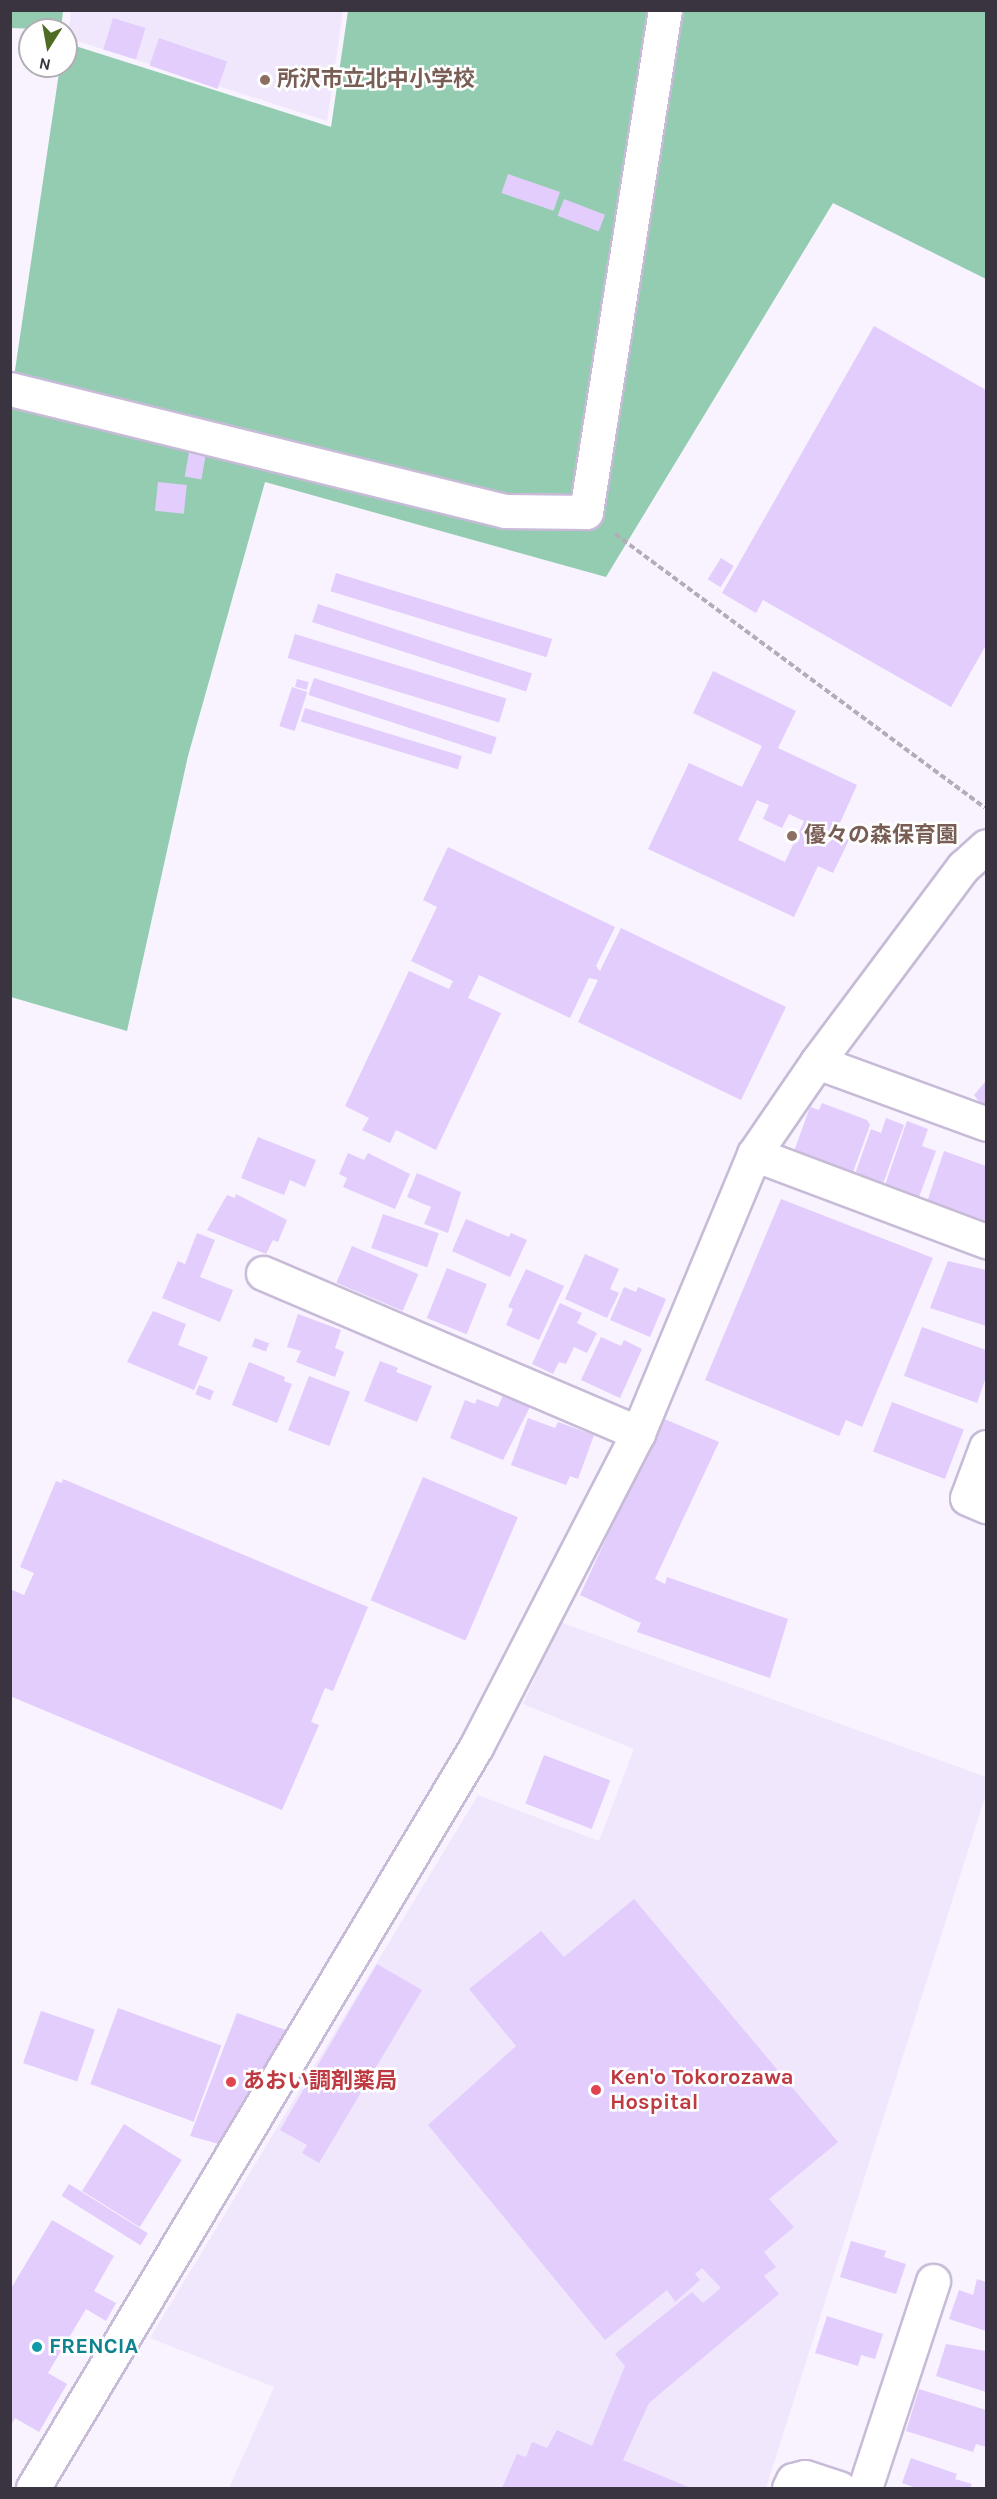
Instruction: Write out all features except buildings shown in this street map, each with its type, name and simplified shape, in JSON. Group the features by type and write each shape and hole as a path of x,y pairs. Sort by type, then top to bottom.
{"street":[{"path":"10,389 505,511 586,512 665,10"},
{"path":"33,2488 476,1747 638,1433 754,1154 817,1062 963,867 987,846"},
{"path":"817,1062 987,1124"},
{"path":"754,1154 987,1241"},
{"path":"263,1273 638,1433"},
{"path":"987,1447 967,1498 987,1506"},
{"path":"865,2488 933,2281"},
{"path":"789,2488 793,2480 805,2477 839,2488"}],"path":[{"path":"586,512 987,809"}],"shaded area":[{"name":"所沢市立北中小学校","path":"71,11 343,11 327,121 78,41 78,18 70,18"},
{"name":"Ken'o Tokorozawa Hospital","path":"560,1622 986,1777 986,1794 766,2488 229,2488 274,2387 150,2338 478,1795 599,1841 634,1749 523,1704"}],"green space":[{"path":"10,11 63,11 62,18 18,18 18,28 11,28"},
{"path":"348,11 986,11 986,279 833,203 606,577 265,482 188,756 127,1031 11,997 10,404 58,78 78,78 78,47 331,127"}],"place":[{"name":"所沢市立北中小学校","path":"265,80"},
{"name":"優々の森保育園","path":"792,836"},
{"name":"あおい調剤薬局","path":"231,2082"},
{"name":"Ken'o Tokorozawa Hospital","path":"596,2090"},
{"name":"FRENCIA","path":"37,2347"}]}
